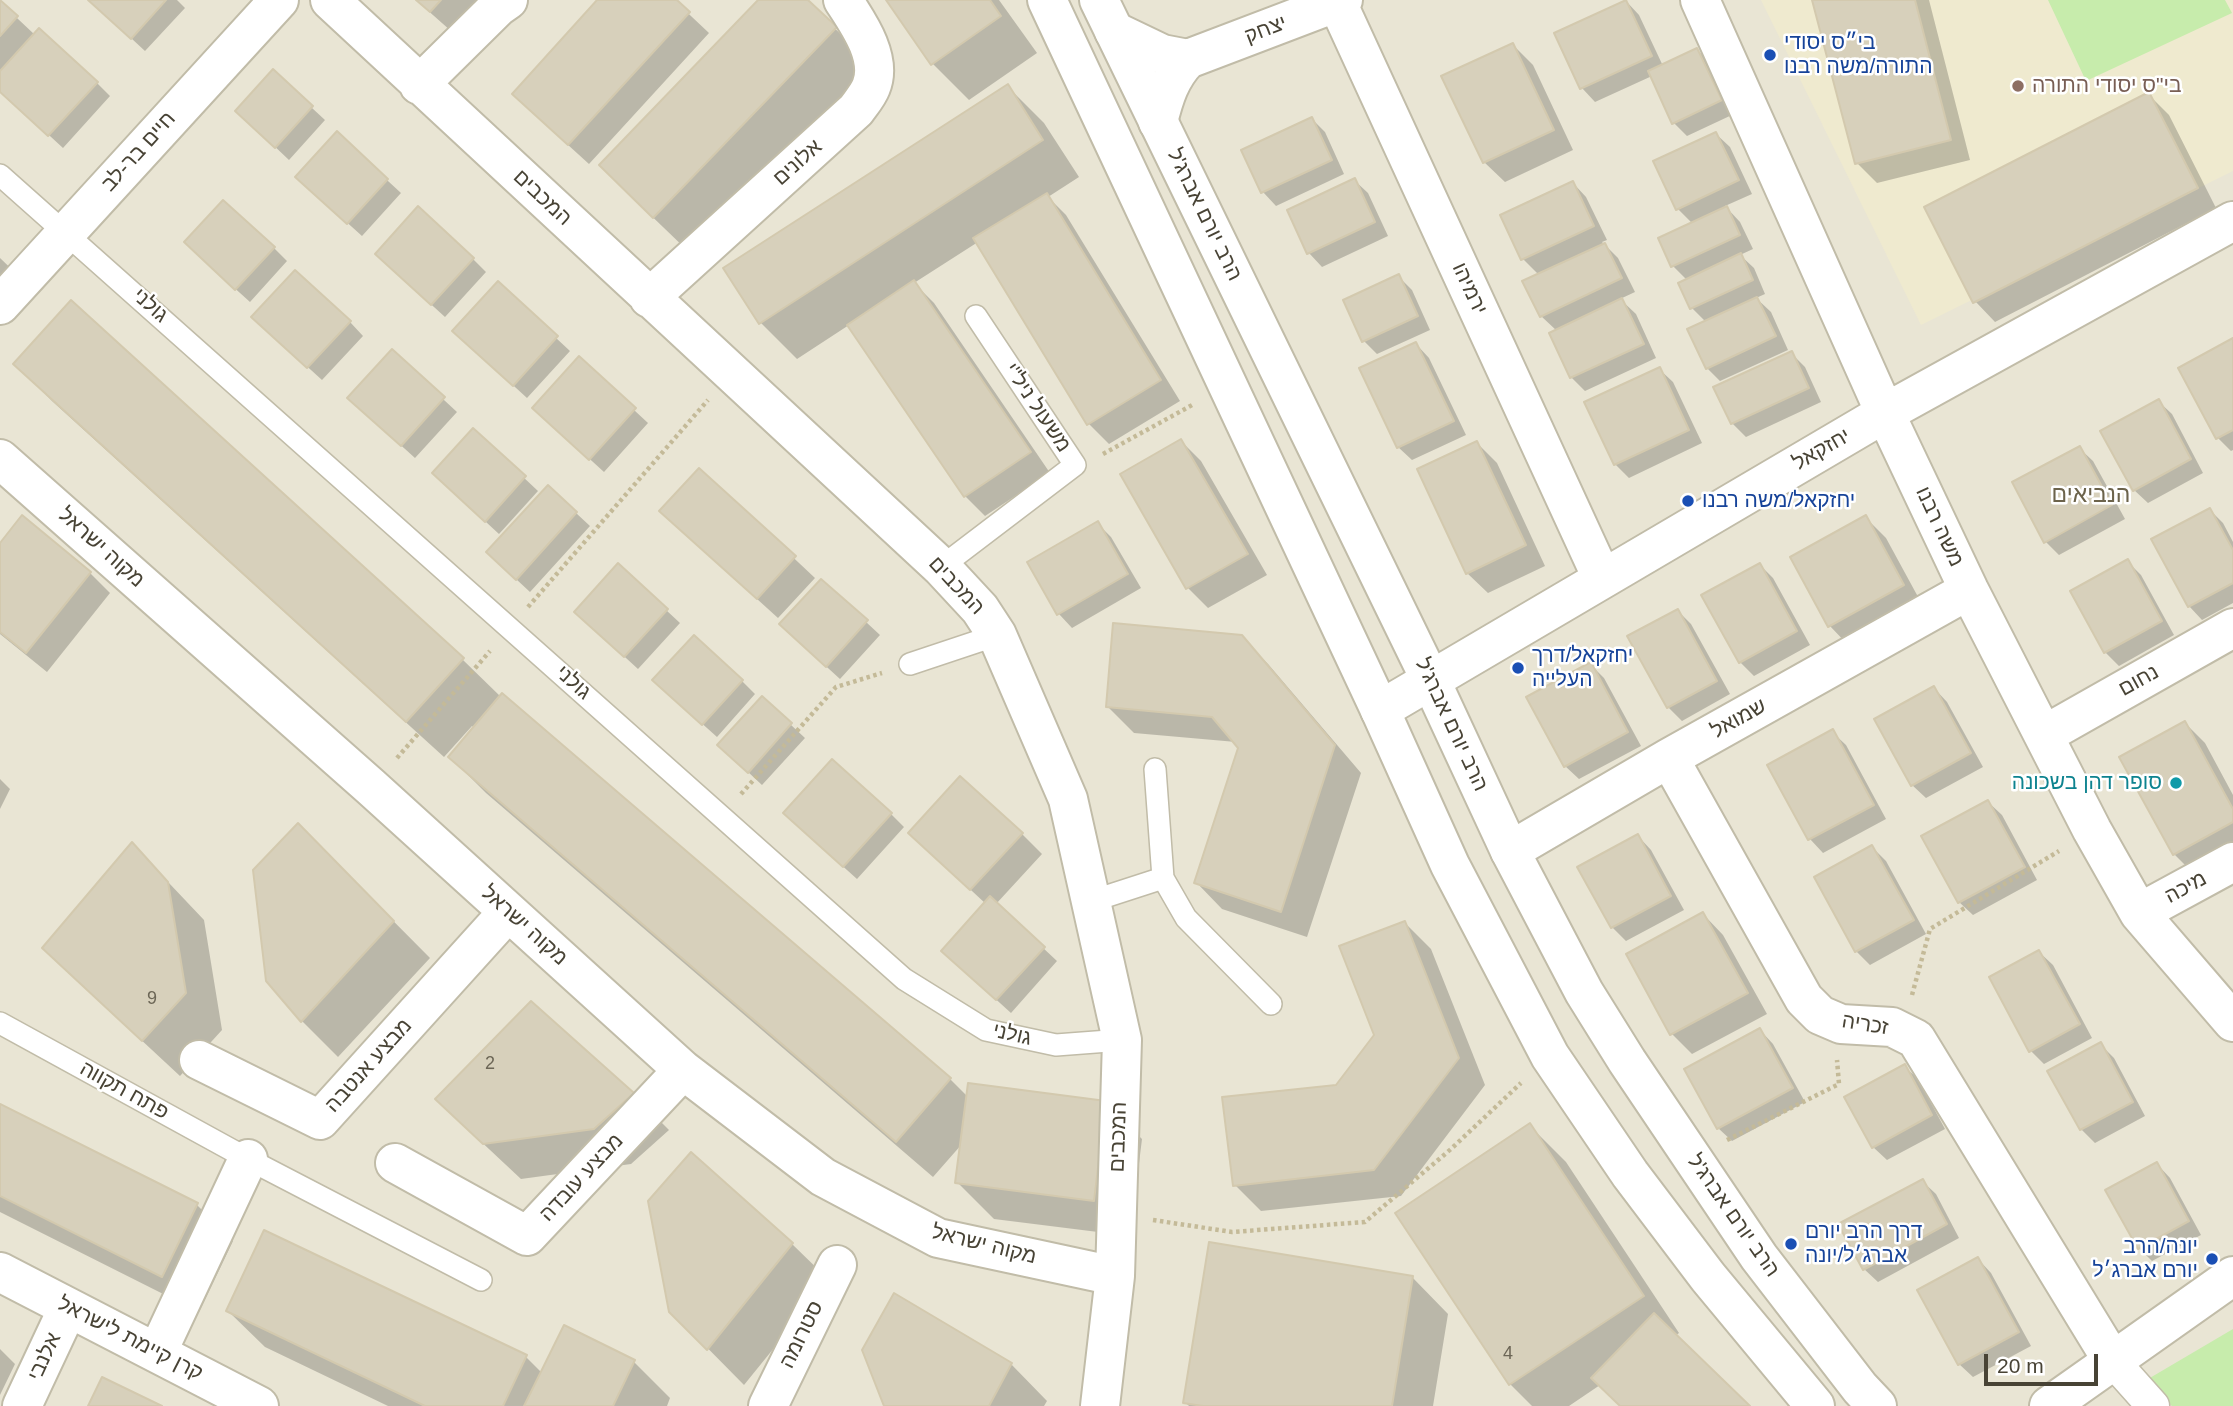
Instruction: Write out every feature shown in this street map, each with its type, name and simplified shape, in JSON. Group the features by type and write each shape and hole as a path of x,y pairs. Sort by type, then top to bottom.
{"street":[{"name":"חיים בר-לב","path":"0,305 279,0"},
{"name":"המכבים","path":"330,0 941,568 980,609 997,635 1068,799 1122,1040 1115,1276 1101,1406"},
{"path":"419,85 508,0"},
{"name":"אלונים","path":"649,298 856,110 871,86 875,65 859,25 843,0"},
{"path":"1047,0 1450,865 1550,1056 1638,1185 1708,1277 1815,1406"},
{"name":"משה רבנו","path":"1700,0 1885,413 1969,590 2092,831 2139,913 2233,1022"},
{"name":"יצחק","path":"1188,59 1339,1"},
{"name":"ירמיהו","path":"1339,1 1602,578"},
{"path":"1106,16 1161,54 1188,59"},
{"name":"הרב יורם אברג'ל","path":"1106,16 1431,681 1510,851 1584,992 1759,1257 1860,1388 1877,1406"},
{"path":"1158,122 1168,86 1188,59"},
{"name":"יחזקאל","path":"1380,710 1885,413 2233,221"},
{"name":"מקוה ישראל","path":"0,459 371,787 683,1070 823,1177 938,1238 1115,1276"},
{"name":"שמואל","path":"1510,851 1669,758 1969,590"},
{"name":"נחום","path":"2044,734 2233,628"},
{"name":"זכריה","path":"1669,758 1804,999 1820,1015 1842,1024 1892,1027 1916,1039 2112,1360"},
{"name":"מיכה","path":"2139,913 2233,862"},
{"name":"מבצע אנטבה","path":"199,1060 320,1120 508,912"},
{"name":"מבצע עובדה","path":"395,1163 527,1236 683,1070"},
{"path":"157,1353 248,1159"},
{"name":"סטרומה","path":"768,1406 837,1265"},
{"name":"קרן קיימת לישראל","path":"0,1272 259,1406"},
{"path":"2049,1406 2233,1276"},
{"name":"אלנבי","path":"22,1406 68,1308"},
{"path":"2112,1360 2153,1406"}],"lane":[{"name":"גולני","path":"0,175 904,979 986,1030 1056,1045 1122,1040"},
{"name":"משעול ניל\"י","path":"941,568 1075,465 976,316"},
{"path":"910,664 997,635"},
{"path":"1155,769 1163,878 1186,918 1272,1004"},
{"path":"1093,901 1163,878"},
{"name":"פתח תקווה","path":"0,1023 248,1159 481,1280"}],"path":[{"path":"371,787 731,373"},
{"path":"1109,451 1228,386"},
{"path":"721,815 836,687 910,664"},
{"path":"1902,1032 1930,929 2092,831"},
{"path":"1692,1158 1839,1084 1835,1021"},
{"path":"1116,1214 1232,1232 1365,1222 1451,1149 1550,1056"}],"shaded area":[{"path":"0,0 2233,0 2233,1406 0,1406"},
{"name":"בי\"ס יסודי התורה","path":"1761,0 2233,0 2233,171 1921,325"}],"green space":[{"path":"2048,0 2225,0 2232,13 2086,81"},
{"path":"2233,1329 2233,1406 2172,1406 2143,1382"}],"building":[{"path":"0,0 18,16 0,36"},
{"path":"88,0 166,0 131,39"},
{"path":"416,0 441,0 430,12"},
{"path":"597,0 677,0 690,12 568,145 512,94"},
{"path":"758,0 808,0 837,27 653,218 599,165"},
{"path":"886,0 990,0 1001,16 931,65"},
{"path":"1626,0 1652,56 1580,89 1554,33"},
{"path":"1812,0 1915,0 1951,140 1855,164"},
{"path":"39,28 98,82 48,136 0,92 0,71"},
{"path":"1513,43 1554,130 1483,163 1441,76"},
{"path":"1697,48 1722,100 1672,124 1648,71"},
{"path":"273,69 313,106 275,148 235,111"},
{"path":"1008,84 1043,140 759,324 723,268"},
{"path":"2149,92 2198,188 1973,303 1924,207"},
{"path":"1312,117 1332,160 1261,193 1241,150"},
{"path":"337,131 388,179 347,224 295,177"},
{"path":"1716,132 1739,180 1676,210 1653,161"},
{"path":"1355,178 1375,222 1307,254 1287,210"},
{"path":"1573,181 1594,226 1521,260 1500,215"},
{"path":"1047,193 1161,380 1087,425 973,238"},
{"path":"223,200 275,247 235,290 184,242"},
{"path":"418,206 474,258 431,305 375,254"},
{"path":"1727,206 1740,235 1671,267 1658,238"},
{"path":"1605,243 1622,278 1540,317 1522,281"},
{"path":"1741,253 1753,280 1690,309 1678,283"},
{"path":"295,270 351,321 307,368 251,317"},
{"path":"1399,274 1418,316 1362,342 1343,300"},
{"path":"914,280 1031,452 964,497 847,325"},
{"path":"498,281 558,336 513,386 452,331"},
{"path":"1757,297 1776,336 1706,369 1687,329"},
{"path":"1622,298 1644,344 1570,378 1549,333"},
{"path":"71,300 464,658 406,722 13,364"},
{"path":"2233,338 2233,430 2216,439 2178,368"},
{"path":"1416,342 1454,421 1397,448 1359,368"},
{"path":"392,349 445,397 401,446 347,398"},
{"path":"1792,351 1809,388 1731,424 1713,387"},
{"path":"579,356 636,408 589,460 532,408"},
{"path":"1660,367 1689,430 1614,465 1584,402"},
{"path":"2159,399 2191,459 2133,491 2100,431"},
{"path":"473,428 526,476 485,522 432,473"},
{"path":"1181,439 1248,554 1186,589 1120,474"},
{"path":"1477,441 1526,545 1466,574 1417,469"},
{"path":"2080,446 2112,505 2044,543 2012,482"},
{"path":"699,468 796,556 757,599 659,511"},
{"path":"548,485 577,512 516,580 486,552"},
{"path":"2210,508 2233,550 2233,583 2188,607 2151,539"},
{"path":"22,515 91,572 26,653 0,632 0,543"},
{"path":"1866,515 1904,585 1828,627 1790,557"},
{"path":"1098,521 1128,574 1057,615 1027,562"},
{"path":"2128,559 2162,621 2104,653 2070,591"},
{"path":"618,563 668,609 624,657 574,612"},
{"path":"1760,563 1797,631 1739,663 1701,595"},
{"path":"821,579 868,620 826,667 779,624"},
{"path":"1678,609 1717,681 1667,708 1627,636"},
{"path":"1113,623 1242,635 1335,745 1281,912 1194,883 1238,748 1212,717 1106,707"},
{"path":"694,635 743,680 702,725 652,680"},
{"path":"1591,662 1628,732 1564,767 1526,697"},
{"path":"1934,686 1971,753 1911,786 1874,719"},
{"path":"502,693 951,1078 896,1142 448,757"},
{"path":"762,696 792,723 748,773 717,745"},
{"name":"סופר דהן בשכונה","path":"2185,721 2233,809 2233,822 2173,855 2119,757"},
{"path":"1833,729 1874,805 1808,840 1767,765"},
{"path":"832,759 892,813 843,867 783,813"},
{"path":"960,776 1023,833 970,890 908,833"},
{"path":"1988,800 2025,867 1958,903 1921,836"},
{"path":"298,823 394,921 301,1022 266,981 253,870"},
{"path":"1638,834 1671,896 1611,928 1577,867"},
{"path":"132,842 168,882 186,993 142,1041 42,948"},
{"path":"1872,845 1914,920 1855,952 1814,877"},
{"path":"990,896 1045,947 996,1000 941,951"},
{"path":"1703,912 1748,993 1670,1035 1626,954"},
{"path":"1405,921 1459,1058 1374,1170 1233,1186 1222,1097 1336,1085 1374,1035 1339,946"},
{"path":"2039,950 2080,1024 2029,1052 1989,977"},
{"path":"531,1001 634,1093 594,1129 483,1144 435,1099"},
{"path":"1760,1028 1793,1088 1717,1129 1684,1069"},
{"path":"2101,1042 2133,1102 2080,1130 2047,1071"},
{"path":"1905,1064 1932,1115 1872,1148 1844,1097"},
{"path":"968,1083 1106,1101 1094,1201 955,1183"},
{"path":"0,1104 198,1203 162,1277 0,1196"},
{"path":"1530,1123 1644,1296 1509,1385 1395,1213"},
{"path":"691,1152 793,1243 707,1350 669,1312 648,1201"},
{"path":"2157,1162 2189,1221 2138,1249 2105,1190"},
{"path":"1923,1179 1947,1224 1863,1270 1838,1224"},
{"path":"264,1230 527,1355 503,1406 425,1406 226,1311"},
{"path":"1209,1242 1413,1276 1392,1406 1203,1406 1183,1403"},
{"path":"1978,1257 2019,1332 1958,1365 1917,1290"},
{"path":"894,1293 1012,1363 989,1406 884,1406 862,1350"},
{"path":"1654,1313 1750,1406 1620,1406 1591,1378"},
{"path":"564,1325 635,1360 613,1406 524,1406"},
{"path":"102,1377 162,1406 88,1406"}],"place":[{"name":"בי״ס יסודי התורה/משה רבנו","path":"1770,55"},
{"name":"בי\"ס יסודי התורה","path":"2018,86"},
{"name":"יחזקאל/משה רבנו","path":"1688,501"},
{"name":"יחזקאל/דרך העלייה","path":"1518,668"},
{"name":"סופר דהן בשכונה","path":"2176,783"},
{"name":"דרך הרב יורם אברג׳ל/יונה","path":"1791,1244"},
{"name":"יונה/הרב יורם אברג׳ל","path":"2212,1259"}],"district":[{"name":"הנביאים","path":"2091,496"}]}
